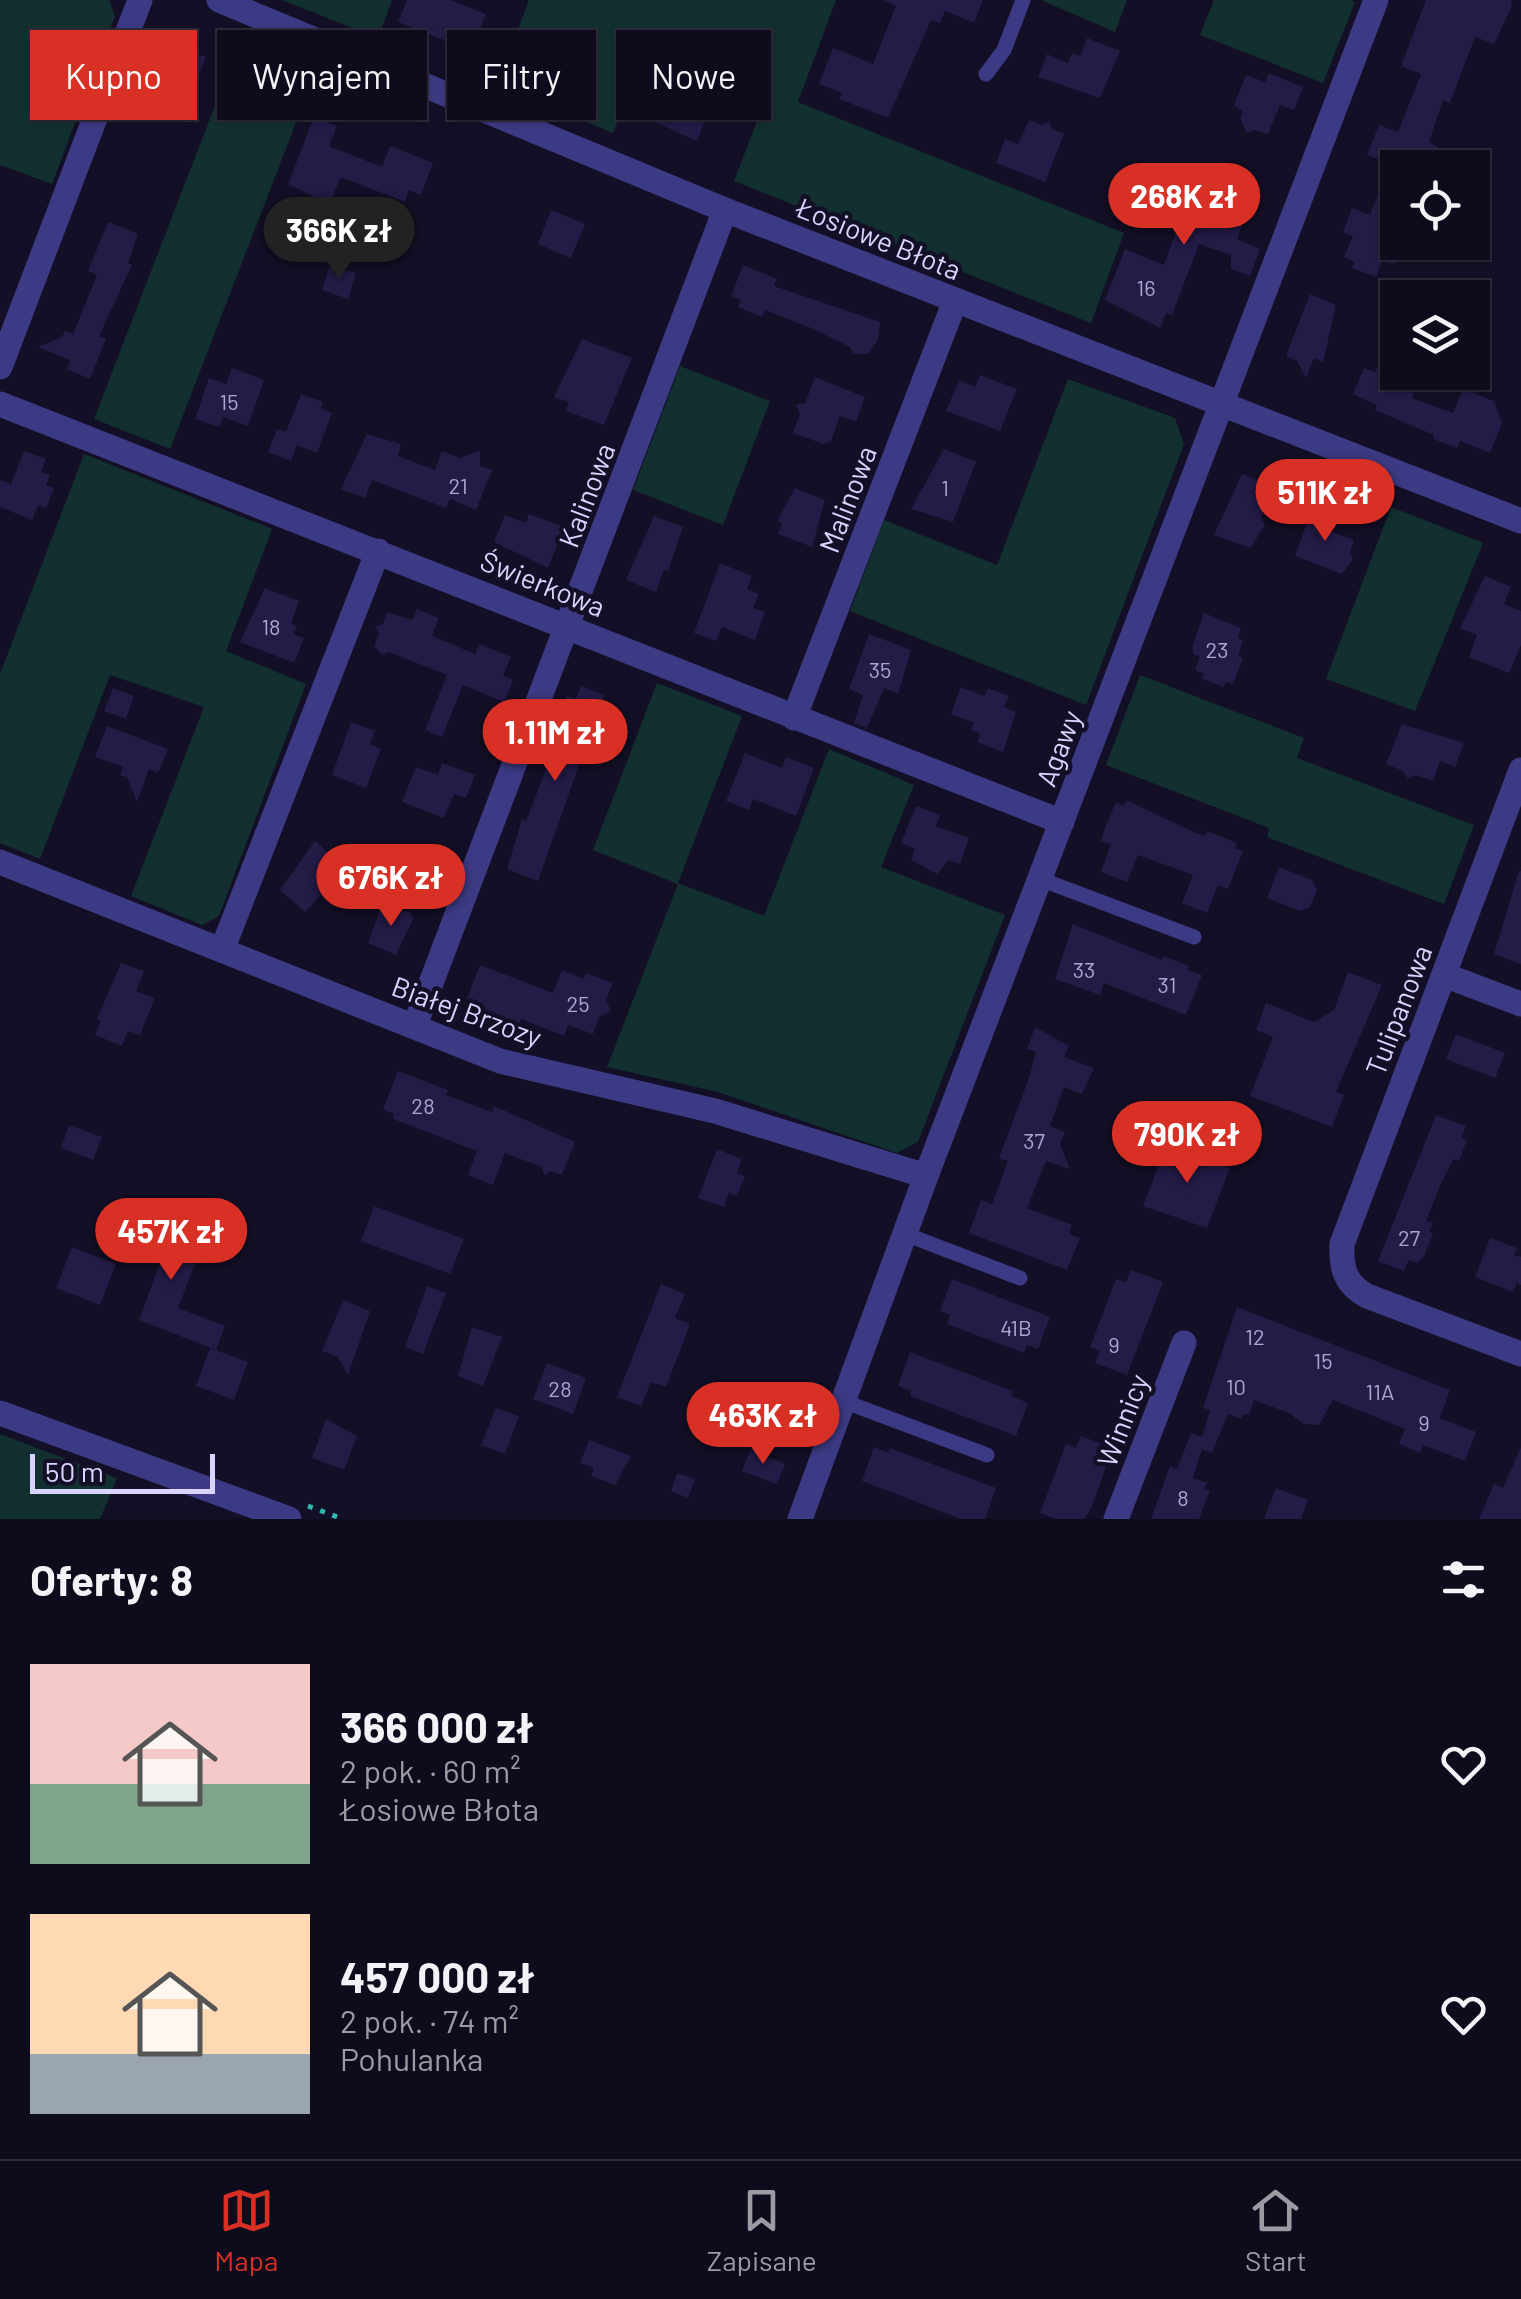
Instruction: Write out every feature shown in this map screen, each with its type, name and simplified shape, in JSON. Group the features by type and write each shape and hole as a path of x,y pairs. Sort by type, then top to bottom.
{"street":[{"path":"0,367 140,0"},
{"name":"Łosiowe Błota","path":"219,0 726,210 1521,521"},
{"name":"Agawy","path":"800,1519 926,1176 1376,0"},
{"name":"Kalinowa","path":"415,1024 726,210"},
{"name":"Malinowa","path":"794,718 955,301"},
{"name":"Świerkowa","path":"0,404 1062,822"},
{"path":"222,950 378,551"},
{"name":"Tulipanowa","path":"1521,770 1342,1244 1344,1274 1354,1289 1521,1354"},
{"name":"Białej Brzozy","path":"0,862 500,1060 714,1111 926,1176"},
{"path":"1444,975 1521,1004"},
{"name":"Winnicy","path":"1116,1519 1184,1343"},
{"path":"0,1413 289,1519"}],"lane":[{"path":"986,74 1004,50 1023,0"},
{"path":"1040,879 1194,938"},
{"path":"905,1234 1020,1278"},
{"path":"844,1401 987,1455"}],"green space":[{"path":"0,0 109,0 115,16 110,30 30,30 30,120 76,120 52,184 0,165"},
{"path":"282,0 392,0 381,30 358,30"},
{"path":"529,0 836,0 798,102 1124,233 1091,323 734,181 757,120 771,120 771,30 616,30 618,120 613,133 581,120 596,120 596,30 518,30"},
{"path":"1041,0 1127,0 1115,32"},
{"path":"1214,0 1355,2 1323,83 1200,35"},
{"path":"217,100 217,120 297,120 170,449 94,419"},
{"path":"680,366 770,401 723,525 633,490"},
{"path":"1068,379 1175,418 1184,444 1086,705 850,611 884,520 997,565"},
{"path":"84,454 272,529 226,651 306,684 219,916 202,925 131,896 204,707 110,675 40,859 0,843 0,674"},
{"path":"1391,507 1483,543 1415,711 1326,679"},
{"path":"1140,675 1304,738 1297,758 1474,825 1444,904 1267,837 1269,828 1106,765"},
{"path":"657,683 742,716 678,883 764,916 829,749 914,785 881,867 1005,915 918,1142 897,1153 718,1092 607,1067 678,884 593,850"},
{"path":"0,1434 117,1478 100,1519 0,1519"}],"building":[{"path":"407,0 451,0 486,14 480,30 447,30 447,41 427,34 427,30 398,22"},
{"path":"884,0 983,0 974,23 945,11 940,23 931,20 888,118 839,99 842,93 819,84 833,48 873,64 896,6"},
{"path":"1426,0 1511,0 1512,6 1494,44 1475,37 1450,103 1443,100 1429,142 1438,150 1380,150 1380,160 1367,155 1379,125 1398,132 1421,74 1401,66"},
{"path":"1087,38 1120,51 1100,98 1038,77 1047,54 1068,63 1072,53 1080,56"},
{"path":"197,53 206,57 197,80"},
{"path":"1269,73 1303,87 1294,110 1280,105 1268,134 1255,130 1247,133 1240,119 1243,112 1234,105 1246,75 1265,82"},
{"path":"313,120 337,126 329,146 382,167 390,146 433,163 421,195 409,190 405,202 341,177 329,204 288,184"},
{"path":"650,120 705,120 697,141"},
{"path":"1029,120 1042,125 1049,121 1052,129 1064,134 1045,182 996,163 1005,139 1018,144"},
{"path":"1174,172 1253,198 1237,239 1260,249 1250,276 1231,269 1231,255 1199,244 1172,315 1166,313 1160,328 1105,300 1125,249 1164,265 1182,216 1160,207"},
{"path":"1380,190 1380,260 1395,260 1394,264 1382,261 1376,277 1352,268 1355,262 1344,257 1353,236 1343,232 1352,208 1370,215"},
{"path":"551,210 585,224 571,258 538,244"},
{"path":"108,222 138,234 128,263 132,265 99,336 106,339 90,379 67,369 70,360 38,347 62,337 65,331 73,334 97,275 88,271"},
{"path":"330,265 356,273 348,299 322,290"},
{"path":"743,265 777,279 774,286 880,322 878,340 868,354 853,354 850,347 811,328 765,310 762,317 738,307 741,300 731,296"},
{"path":"1310,294 1336,305 1323,362 1314,358 1306,378 1297,361 1286,356"},
{"path":"582,339 632,358 604,425 566,411 569,402 554,397"},
{"path":"1380,364 1380,390 1406,390 1414,393 1412,398 1453,413 1463,390 1494,401 1502,423 1490,453 1460,441 1457,448 1433,439 1434,435 1375,410 1377,405 1353,394 1364,368 1375,372"},
{"path":"232,368 264,380 248,426 223,417 219,427 195,419 209,378 226,384"},
{"path":"980,375 1017,389 1000,431 946,411 959,380 975,387"},
{"path":"815,377 865,397 856,422 840,416 831,441 823,444 793,433 800,414 796,405 805,403"},
{"path":"301,394 323,402 321,408 332,413 317,453 297,445 291,461 268,452 277,429 286,432"},
{"path":"367,434 401,444 398,456 435,470 442,451 460,458 480,450 480,466 492,470 476,510 450,499 446,508 372,480 365,498 341,489"},
{"path":"944,449 976,462 953,522 911,509"},
{"path":"24,451 46,459 41,472 50,475 46,485 54,488 46,508 38,505 32,520 0,507 0,480 11,484"},
{"path":"1242,474 1270,485 1262,506 1266,507 1261,518 1265,525 1250,548 1214,535"},
{"path":"795,488 825,500 812,547 778,534 782,523 777,521"},
{"path":"1312,510 1335,518 1330,531 1354,540 1350,553 1353,559 1342,574 1295,556"},
{"path":"529,514 564,527 548,568 494,542 505,515 526,523"},
{"path":"654,516 683,527 668,571 664,570 656,592 626,580"},
{"path":"720,563 752,576 747,589 759,594 753,608 765,612 755,640 722,627 716,641 694,633"},
{"path":"1485,576 1511,587 1504,604 1521,611 1521,645 1509,673 1469,657 1477,635 1460,628"},
{"path":"265,588 299,601 291,624 297,626 293,634 304,638 294,663 240,642"},
{"path":"417,609 439,618 432,636 475,654 479,644 511,657 503,676 513,680 504,702 463,685 442,737 425,730 447,675 389,652 382,655 374,646 379,634 375,627 383,624 387,612 412,620"},
{"path":"1204,613 1241,628 1238,638 1243,641 1238,656 1243,658 1233,684 1226,682 1224,687 1202,679 1204,674 1195,670 1200,657 1193,654 1193,644"},
{"path":"869,634 911,650 898,694 884,688 867,728 854,723 863,695 849,689"},
{"path":"581,686 604,695 538,881 507,869 522,819 526,821 562,728 555,726 567,696 576,699"},
{"path":"961,687 984,696 988,688 1009,696 1004,707 1016,712 1003,752 977,742 980,734 971,730 974,723 951,714"},
{"path":"113,688 134,696 126,719 104,711"},
{"path":"351,722 375,731 370,744 381,749 366,788 332,775"},
{"path":"1402,724 1464,743 1455,767 1440,761 1433,781 1415,775 1408,779 1403,771 1386,764"},
{"path":"107,726 168,749 158,773 149,769 137,802 127,777 120,775 123,767 95,757"},
{"path":"745,753 782,768 786,757 814,768 796,816 753,799 749,810 726,801"},
{"path":"442,763 475,775 466,798 454,794 444,818 402,802 416,767 438,775"},
{"path":"1126,800 1196,833 1205,836 1207,831 1237,843 1235,848 1243,851 1228,889 1218,885 1207,913 1182,903 1193,875 1138,855 1127,882 1101,872 1111,844 1101,841 1105,828 1116,802 1124,806"},
{"path":"916,806 940,815 936,826 969,838 960,864 949,860 937,874 911,860 915,849 901,843"},
{"path":"315,841 346,868 305,912 280,890"},
{"path":"1279,867 1312,880 1317,890 1310,907 1300,911 1267,898"},
{"path":"1521,871 1521,964 1494,954"},
{"path":"382,905 410,912 413,919 396,955 368,943"},
{"path":"1073,924 1162,960 1164,956 1202,975 1186,1015 1104,983 1100,995 1055,979"},
{"path":"121,963 144,971 136,991 155,998 140,1035 128,1031 122,1046 95,1035 101,1020 97,1019"},
{"path":"480,965 553,993 562,970 584,979 586,973 613,983 606,1000 611,1011 599,1017 593,1034 568,1025 564,1036 521,1019 520,1024 465,1003"},
{"path":"1348,972 1382,985 1336,1092 1344,1095 1332,1127 1250,1096 1273,1037 1256,1030 1266,1003 1314,1022 1334,1010"},
{"path":"1035,1027 1069,1046 1064,1057 1094,1068 1082,1094 1064,1087 1050,1126 1065,1132 1060,1144 1070,1169 1046,1161 1027,1208 1072,1225 1069,1234 1080,1238 1067,1270 969,1233 981,1200 992,1204 1008,1161 999,1158 1029,1078 1036,1052 1027,1049"},
{"path":"1456,1034 1505,1053 1495,1078 1446,1059"},
{"path":"398,1071 448,1090 446,1095 492,1112 494,1106 575,1142 562,1175 551,1171 544,1175 542,1167 505,1153 493,1185 468,1175 477,1151 393,1119 394,1114 383,1109"},
{"path":"1436,1115 1466,1126 1461,1138 1467,1140 1459,1161 1454,1159 1441,1183 1426,1221 1433,1223 1429,1232 1433,1233 1424,1256 1417,1263 1409,1260 1404,1271 1378,1261"},
{"path":"69,1125 102,1137 93,1160 61,1148"},
{"path":"1168,1142 1230,1168 1207,1228 1143,1206"},
{"path":"717,1149 742,1159 737,1173 745,1176 737,1196 729,1193 724,1207 698,1198"},
{"path":"374,1206 464,1239 450,1274 361,1241"},
{"path":"130,1216 202,1246 178,1308 225,1326 216,1350 139,1320 161,1260 119,1243"},
{"path":"1490,1238 1517,1248 1514,1255 1521,1257 1521,1285 1517,1283 1513,1292 1475,1277"},
{"path":"72,1247 116,1264 100,1305 56,1288"},
{"path":"1131,1270 1163,1282 1127,1375 1095,1363 1100,1351 1090,1347 1116,1279 1126,1282"},
{"path":"952,1279 1050,1317 1038,1349 1027,1345 1024,1353 947,1324 950,1315 940,1311"},
{"path":"661,1284 685,1294 675,1318 690,1324 666,1387 651,1382 641,1406 617,1397"},
{"path":"427,1286 446,1293 423,1354 405,1347"},
{"path":"343,1300 370,1311 348,1375 338,1357 322,1351"},
{"path":"1237,1307 1450,1390 1440,1418 1476,1432 1465,1461 1423,1445 1420,1453 1399,1444 1405,1429 1333,1400 1319,1425 1303,1424 1289,1413 1254,1400 1249,1415 1244,1414 1241,1419 1228,1414 1212,1453 1202,1449 1193,1478 1207,1483 1204,1489 1210,1491 1199,1519 1151,1519 1170,1466 1177,1469 1191,1433 1202,1437 1210,1410 1203,1408"},
{"path":"472,1327 502,1337 483,1386 458,1376"},
{"path":"210,1348 248,1362 234,1400 196,1386"},
{"path":"910,1352 1013,1391 1011,1396 1028,1403 1016,1436 910,1396 911,1391 898,1386"},
{"path":"547,1363 586,1378 573,1414 533,1399"},
{"path":"496,1408 519,1416 505,1454 481,1445"},
{"path":"326,1419 357,1436 344,1470 312,1458"},
{"path":"1081,1436 1113,1448 1090,1511 1083,1519 1056,1519 1040,1513 1066,1444 1076,1448"},
{"path":"589,1440 631,1456 615,1485 591,1476 594,1468 580,1463"},
{"path":"874,1447 888,1453 890,1448 996,1488 985,1519 961,1519 862,1481"},
{"path":"1521,1447 1521,1519 1479,1519 1494,1484 1503,1488"},
{"path":"750,1450 785,1464 777,1484 742,1471"},
{"path":"677,1473 695,1479 688,1498 671,1491"},
{"path":"1276,1488 1308,1500 1301,1519 1264,1519"}]}
